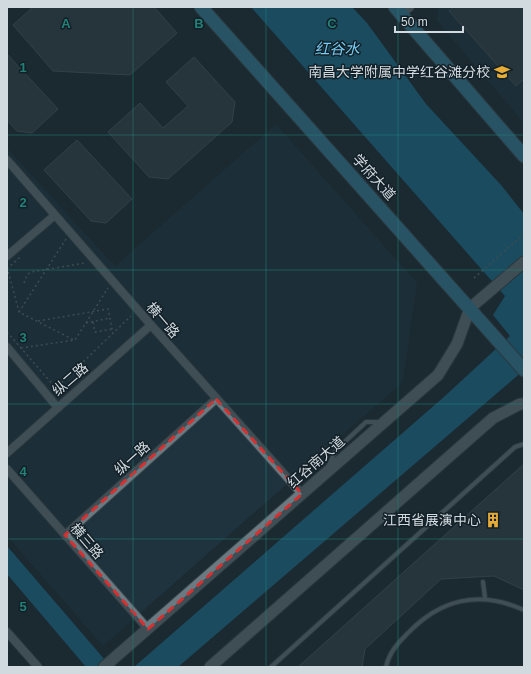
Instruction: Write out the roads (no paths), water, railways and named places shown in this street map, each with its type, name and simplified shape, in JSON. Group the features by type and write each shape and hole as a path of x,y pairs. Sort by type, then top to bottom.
{"main road":[{"name":"学府大道","path":"200,7 524,370"},
{"path":"402,9 524,156"},
{"path":"470,308 524,262"},
{"name":"红谷南大道","path":"108,664 438,375 457,344 470,308"},
{"path":"210,667 493,418 520,404 524,404"}],"street":[{"name":"横一路","path":"7,160 216,399 302,494"},
{"path":"7,256 55,215"},
{"name":"纵二路","path":"7,453 151,325"},
{"path":"7,347 58,408"},
{"name":"纵一路","path":"65,535 216,399"},
{"name":"横三路","path":"7,469 148,629"},
{"path":"7,632 38,667"}],"lane":[{"path":"271,667 515,447 524,444"},
{"path":"483,582 485,598"},
{"path":"386,667 388,658 396,646 416,625 438,609 466,600 485,598 506,602 524,610"}],"water":[{"name":"红谷水","path":"251,7 352,7 367,23 426,104 501,185 524,214 524,370 178,667 134,667 445,396 510,336 493,315 505,296"},
{"path":"7,546 111,667 86,667 7,574"}],"place":[{"name":"南昌大学附属中学红谷滩分校","path":"502,72"},
{"name":"江西省展演中心","path":"493,520"}]}
